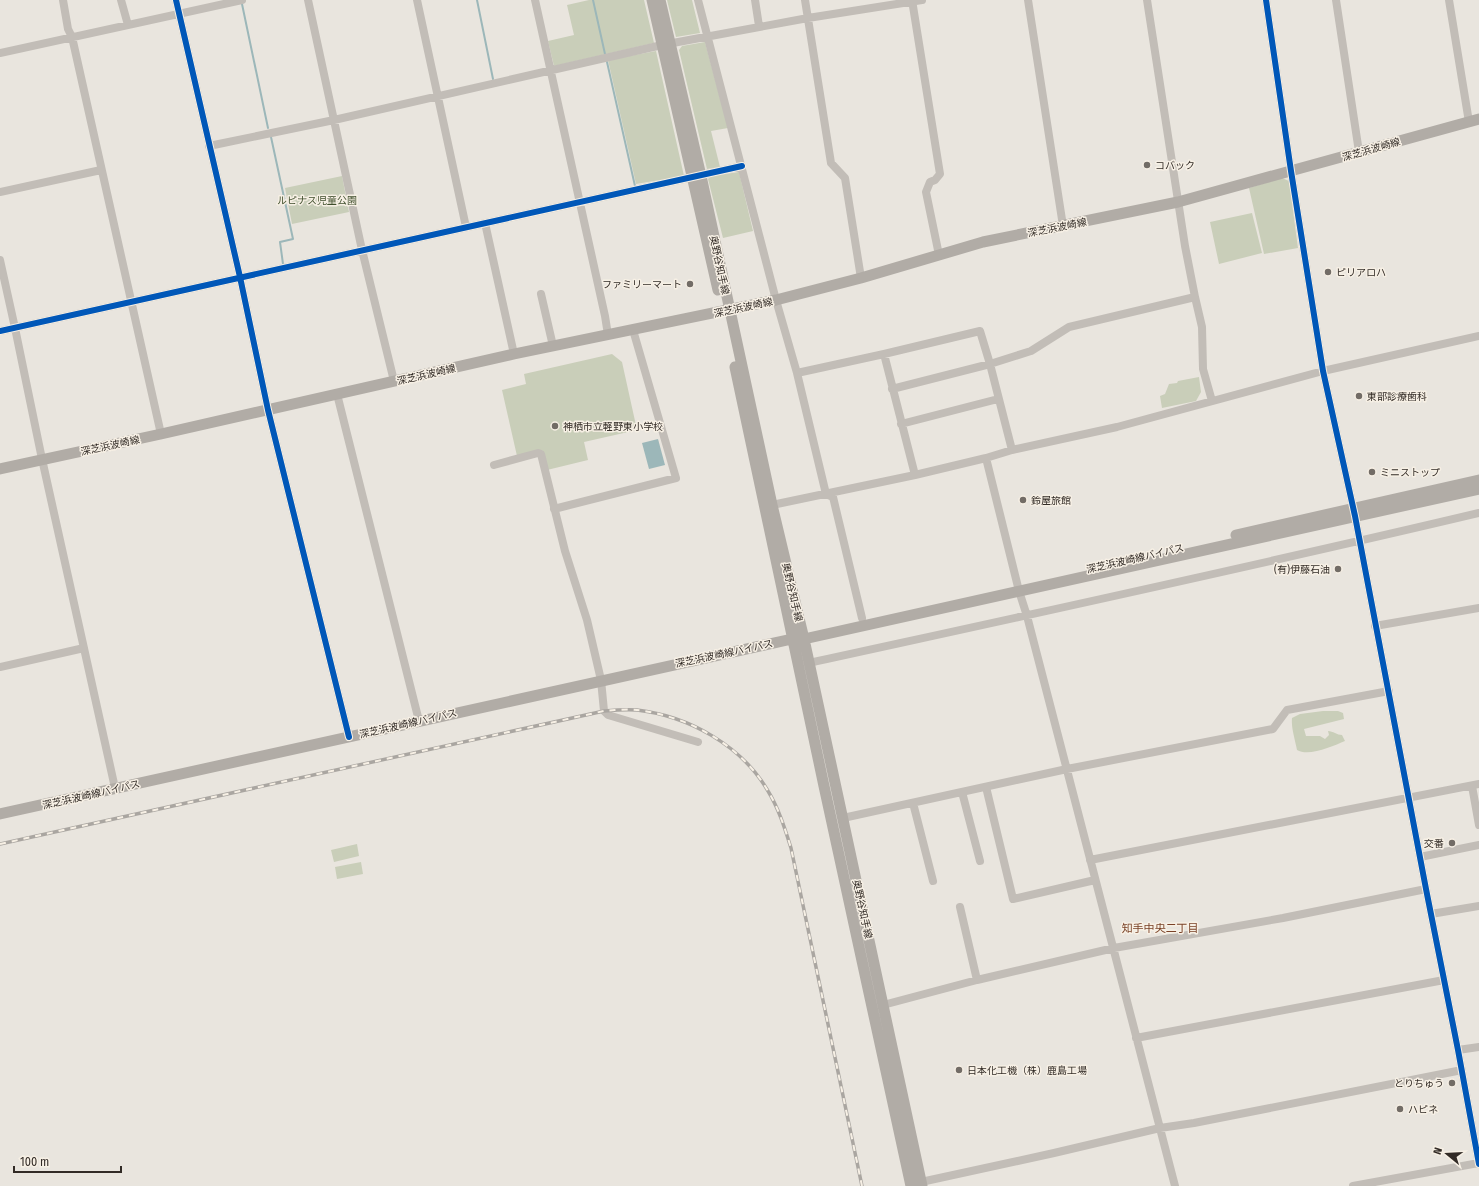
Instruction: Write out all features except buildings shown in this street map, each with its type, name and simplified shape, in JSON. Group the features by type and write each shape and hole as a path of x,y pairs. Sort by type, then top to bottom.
{"main road":[{"name":"奥野谷知手線","path":"652,0 666,44 726,310 810,663 883,1005 918,1185"},
{"name":"奥野谷知手線","path":"660,0 666,44"},
{"name":"深芝浜波崎線","path":"0,469 514,354 776,300 861,278 983,242 1178,202 1474,121"},
{"name":"奥野谷知手線","path":"726,310 792,639 918,1185"},
{"name":"深芝浜波崎線バイパス","path":"803,635 1353,512 1479,480"},
{"name":"深芝浜波崎線バイパス","path":"1353,512 1479,489"},
{"name":"深芝浜波崎線バイパス","path":"0,814 792,639 862,618 1018,588"}],"street":[{"path":"63,0 68,29 72,37 161,434"},
{"path":"121,0 128,25"},
{"path":"176,0 240,277 268,410 349,737"},
{"path":"0,53 242,0"},
{"path":"308,0 362,250 394,381"},
{"path":"417,0 466,227"},
{"path":"535,0 608,335"},
{"path":"698,0 776,300 797,373 826,494"},
{"path":"754,0 759,26"},
{"path":"805,0 831,163 845,178 861,278"},
{"path":"209,146 334,120 666,44 759,26 922,0"},
{"path":"1028,0 1063,226"},
{"path":"1147,0 1178,202 1202,328 1202,369 1212,401"},
{"path":"1266,0 1291,171 1324,371 1389,691 1426,889 1477,1141 1479,1164 1353,1186"},
{"path":"1336,0 1359,152"},
{"path":"1449,0 1474,121"},
{"path":"913,1 940,174 935,180 930,182 926,192 939,255"},
{"path":"0,331 742,166"},
{"path":"0,192 101,170"},
{"path":"485,223 514,354"},
{"path":"0,260 42,460 115,788"},
{"path":"541,294 553,346"},
{"path":"892,389 990,364 1031,351 1069,327 1195,297"},
{"path":"554,508 676,478 633,330"},
{"path":"797,373 980,331 1012,450"},
{"path":"772,506 915,475 986,458 1012,450 1117,427 1324,371 1479,336"},
{"path":"884,354 915,475"},
{"path":"336,394 419,721"},
{"path":"901,424 998,399"},
{"path":"494,465 538,453 540,454 565,551 586,620 601,680 604,710 608,715 698,742"},
{"path":"986,458 1018,588 1027,616 1175,1186"},
{"path":"826,494 833,497 862,618"},
{"path":"810,663 1027,616 1479,513"},
{"path":"1375,626 1479,608"},
{"path":"0,667 84,648"},
{"path":"843,818 1067,769 1273,729 1287,710 1389,691"},
{"path":"1090,860 1476,785 1479,825"},
{"path":"986,787 1013,899 1095,880"},
{"path":"962,792 980,861"},
{"path":"913,803 933,881"},
{"path":"1420,857 1479,845"},
{"path":"883,1005 977,980 1114,948 1283,918 1426,889"},
{"path":"1431,914 1479,906"},
{"path":"960,907 977,980"},
{"path":"1136,1038 1444,980"},
{"path":"1458,1050 1479,1047"},
{"path":"918,1185 1160,1128 1462,1070"}],"green space":[{"path":"589,0 644,0 654,43 554,66 548,41 574,35 567,5"},
{"path":"667,0 692,0 700,33 676,37"},
{"path":"705,42 728,128 711,131 720,167 707,169 679,50 682,46"},
{"path":"656,51 684,176 636,184 608,60"},
{"path":"739,172 753,231 723,238 708,179 711,176"},
{"name":"ルピナス児童公園","path":"342,176 349,212 292,224 285,188"},
{"path":"1282,178 1289,181 1298,248 1264,254 1249,188"},
{"path":"1252,213 1262,253 1219,264 1210,222"},
{"path":"612,354 622,362 637,430 584,442 588,460 547,470 542,450 517,456 502,390 526,384 524,374"},
{"path":"1199,377 1201,392 1196,401 1162,408 1160,396 1165,394 1169,384"},
{"path":"1338,711 1343,713 1344,719 1304,729 1306,736 1320,736 1325,739 1329,735 1328,731 1330,731 1342,735 1345,741 1314,752 1302,752 1297,750 1292,718 1300,714"},
{"path":"357,844 359,856 334,862 331,850"},
{"path":"361,862 363,874 337,879 335,867"}],"water":[{"path":"658,439 665,465 649,469 642,443"}],"waterway":[{"path":"477,0 493,79"},
{"path":"593,0 605,54"},
{"path":"242,4 268,128"},
{"path":"607,62 635,186"},
{"path":"271,137 293,239 280,242 283,264"}],"railway":[{"path":"0,844 604,711 637,710 656,713 694,726 729,747 744,760 768,791 779,812 791,848 862,1186"}],"cycle path":[{"path":"176,0 240,277 268,410 349,737"},
{"path":"1266,0 1291,171 1323,371 1355,516 1479,1164"},
{"path":"0,331 742,166"}],"place":[{"name":"コバック","path":"1147,165"},
{"name":"ピリアロハ","path":"1328,272"},
{"name":"ファミリーマート","path":"690,284"},
{"name":"東部診療歯科","path":"1359,396"},
{"name":"神栖市立軽野東小学校","path":"555,426"},
{"name":"ミニストップ","path":"1372,472"},
{"name":"鈴屋旅館","path":"1023,500"},
{"name":"(有)伊藤石油","path":"1338,569"},
{"name":"交番","path":"1452,843"},
{"name":"日本化工機（株）鹿島工場","path":"959,1070"},
{"name":"とりちゅう","path":"1452,1083"},
{"name":"ハピネ","path":"1400,1109"}],"district":[{"name":"知手中央二丁目","path":"1160,928"}]}
